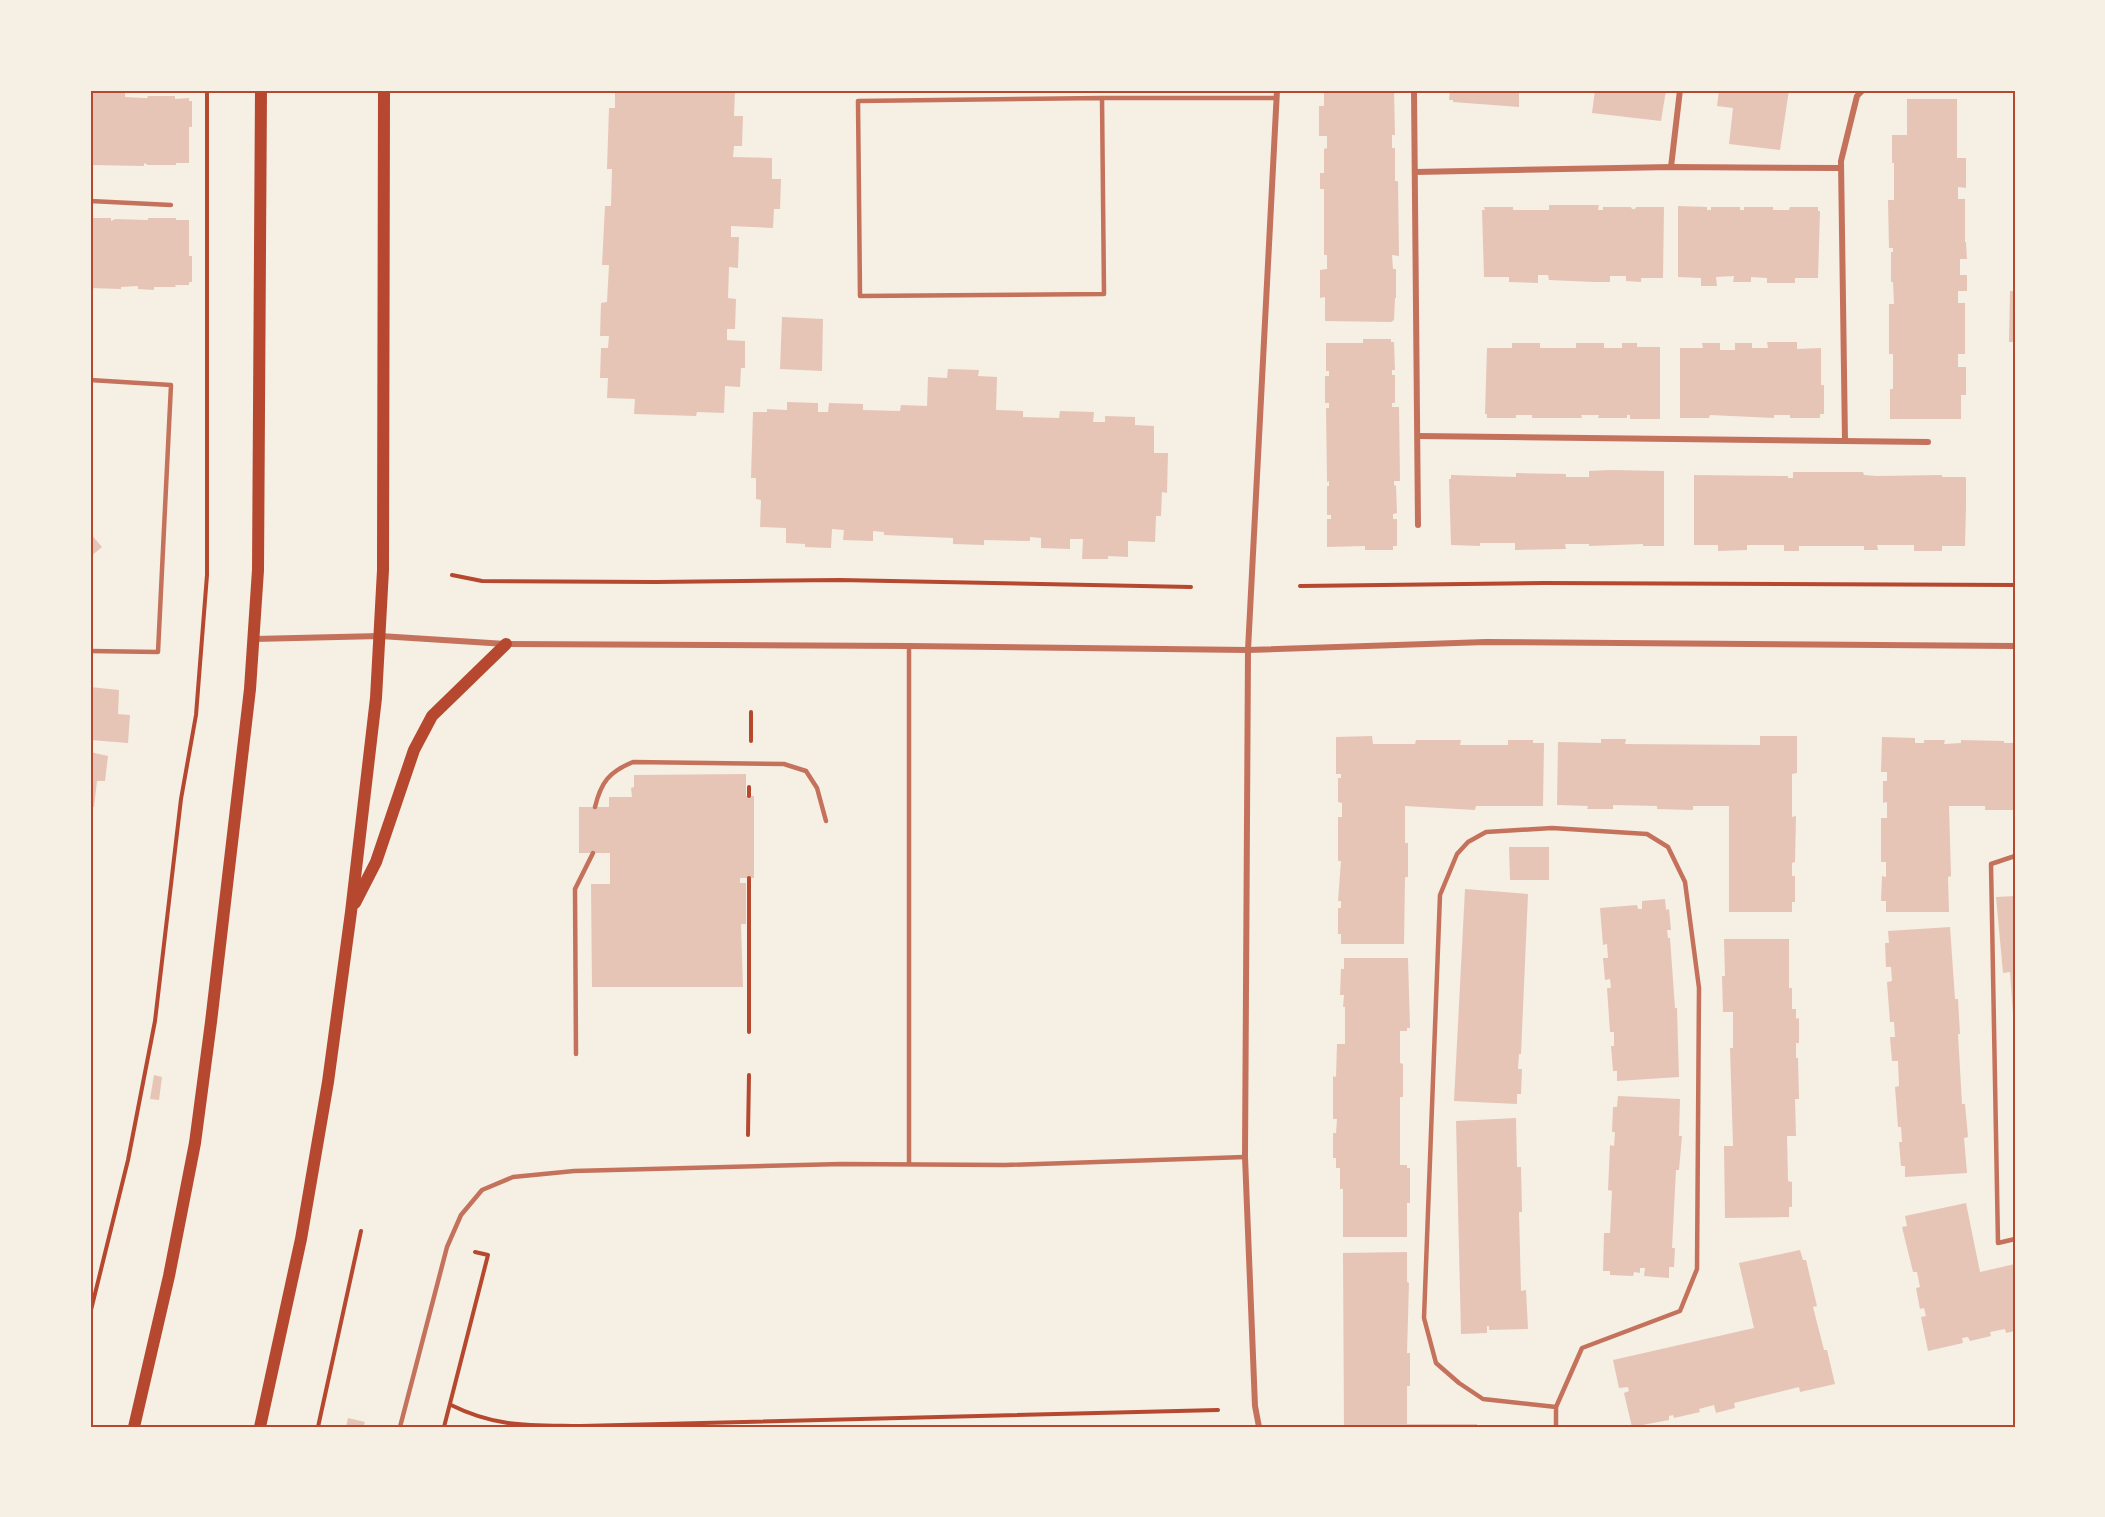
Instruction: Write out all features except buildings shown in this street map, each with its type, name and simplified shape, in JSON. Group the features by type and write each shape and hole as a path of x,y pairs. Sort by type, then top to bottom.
{"main road":[{"path":"134,1427 169,1276 195,1143 247,713 258,570 261,90"},
{"path":"260,1427 301,1239 328,1082 376,698 383,570 384,90"},
{"path":"351,912 376,862 414,750 432,716 506,644"}],"street":[{"path":"1259,1427 1256,1406 1245,1157 1248,650 1277,90"},
{"path":"1414,90 1418,525"},
{"path":"1671,167 1680,90"},
{"path":"1845,441 1841,161 1857,96 1863,90"},
{"path":"1415,172 1671,167 1841,168"},
{"path":"1418,436 1928,442"},
{"path":"252,639 380,636 506,644 909,645 1248,650 1486,642 2015,646"}],"lane":[{"path":"1102,98 1104,294 860,296 858,101 1102,98 1276,98"},
{"path":"90,201 171,205"},
{"path":"90,380 171,385 158,652 90,651"},
{"path":"909,645 909,1164"},
{"path":"595,807 599,790 607,777 633,762 784,764 806,771 817,788 826,821"},
{"path":"1556,1407 1483,1399 1459,1383 1436,1363 1424,1318 1440,896 1457,854 1468,842 1486,832 1552,828 1647,834 1668,847 1685,882 1700,988 1697,1269 1680,1311 1582,1348 1556,1407 1556,1427"},
{"path":"576,1054 575,889 594,853"},
{"path":"2015,856 1991,864 1998,1243 2015,1239"},
{"path":"400,1427 447,1247 461,1215 482,1190 513,1177 574,1171 909,1164 1005,1165 1245,1157"}],"path":[{"path":"90,1314 128,1160 155,1021 181,799 196,715 207,575 207,90"},
{"path":"452,575 494,581 840,580 1191,587"},
{"path":"1300,586 2015,585"},
{"path":"751,742 752,712"},
{"path":"749,878 749,1032"},
{"path":"748,1135 749,1075"},
{"path":"318,1427 362,1231"},
{"path":"444,1427 488,1255 475,1252"},
{"path":"451,1405 484,1419 507,1425 581,1426 1218,1410"}]}
